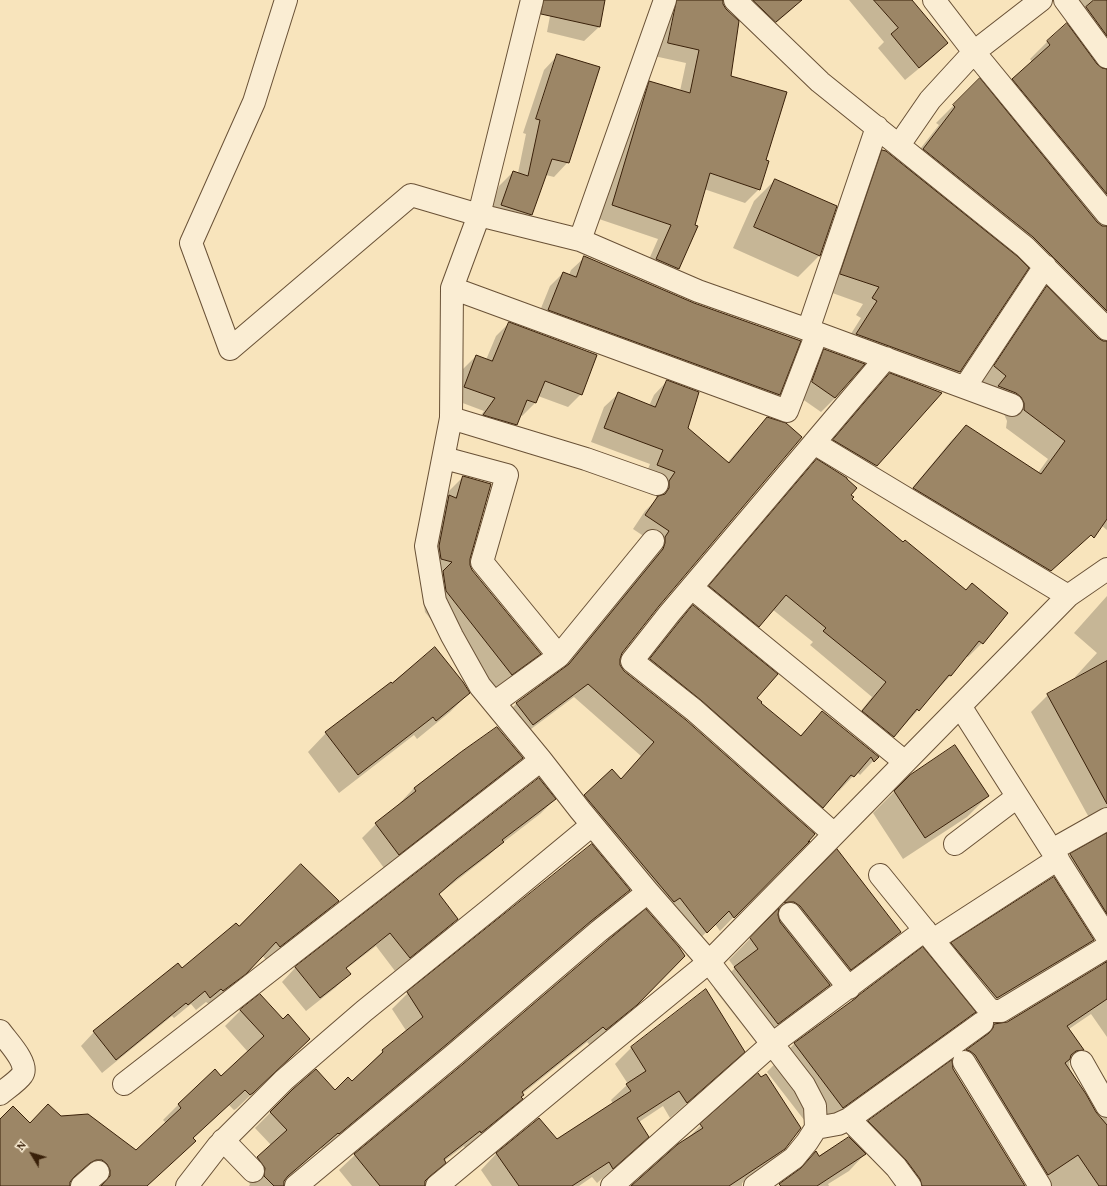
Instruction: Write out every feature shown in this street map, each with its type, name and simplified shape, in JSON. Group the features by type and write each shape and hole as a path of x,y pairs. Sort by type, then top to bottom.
{"street":[{"path":"286,0 254,102 191,243 230,349 411,195 479,215 580,240 698,290 1012,405"},
{"path":"532,0 479,215 452,288 451,418 426,546 435,601 452,636 480,686 592,825 709,962 804,1085 815,1106 816,1128 794,1158 756,1186"},
{"path":"580,240 665,0"},
{"path":"735,0 820,82 1025,247 1107,329"},
{"path":"934,0 974,52 1107,214"},
{"path":"899,145 930,100 974,52 1042,0"},
{"path":"1065,0 1107,57"},
{"path":"452,288 787,412 877,127"},
{"path":"965,387 1045,266"},
{"path":"834,834 694,710 632,661 669,614 886,358"},
{"path":"451,418 586,459 657,484"},
{"path":"814,444 1068,596"},
{"path":"444,458 507,476 482,562 559,656"},
{"path":"494,703 559,656 653,541"},
{"path":"437,1186 709,962 1068,596 1107,569"},
{"path":"692,588 905,762"},
{"path":"960,706 1107,937"},
{"path":"124,1084 541,760"},
{"path":"955,844 1018,797"},
{"path":"612,1186 772,1044 850,988 929,935 1055,855 1107,819"},
{"path":"187,1186 223,1140 284,1080 364,1011 592,825"},
{"path":"880,875 988,1008 994,1011 1001,1011 1107,947"},
{"path":"296,1186 455,1054 599,931 648,892"},
{"path":"790,914 850,988"},
{"path":"816,1128 838,1124 849,1119 982,1022"},
{"path":"0,1031 21,1059 24,1067 22,1075 0,1094"},
{"path":"964,1062 1040,1186"},
{"path":"1082,1062 1107,1106"},
{"path":"849,1119 896,1167 910,1186"},
{"path":"223,1140 253,1171"}],"building":[{"path":"544,0 605,0 600,27 541,14"},
{"path":"677,0 723,0 723,4 726,9 739,21 731,76 787,92 766,160 769,161 760,190 710,173 695,225 698,226 679,269 656,259 671,225 612,205 649,81 690,93 699,50 668,43"},
{"path":"753,0 802,0 776,22"},
{"path":"874,0 912,0 948,43 919,68 891,34 898,28"},
{"path":"1094,0 1107,0 1107,36 1086,7"},
{"path":"1067,23 1097,64 1102,68 1107,69 1107,194 1012,79 1050,45 1047,41"},
{"path":"557,54 600,67 569,163 552,159 532,215 501,205 513,171 528,176 540,120 536,119"},
{"path":"980,78 1097,222 1102,226 1107,226 1107,311 1033,237 923,149 955,107 953,105"},
{"path":"882,150 886,151 1017,256 1029,268 960,372 856,334 877,301 872,298 879,287 840,274"},
{"path":"775,179 837,206 820,256 754,227"},
{"path":"584,256 694,303 801,341 780,395 548,310 563,272 576,277"},
{"path":"1047,286 1098,338 1103,341 1107,341 1107,519 1094,538 1091,535 1051,571 913,488 966,425 1041,474 1065,441 1024,410 1024,403 1021,397 1016,393 998,386 1006,376 994,366"},
{"path":"509,322 597,355 582,395 545,381 536,403 527,400 517,425 483,415 495,398 464,387 476,355 492,361"},
{"path":"824,349 865,364 835,398 812,382"},
{"path":"890,373 942,393 877,466 833,440"},
{"path":"667,380 699,392 688,428 729,463 767,417 786,423 802,437 659,606 622,653 620,659 620,665 624,671 686,720 815,834 808,842 810,841 734,918 729,911 707,933 680,898 674,902 584,795 612,769 621,779 654,742 588,684 533,725 516,703 569,664 663,549 665,537 669,531 645,515 658,496 665,494 669,488 669,481 675,472 657,465 663,450 604,428 618,392 655,407"},
{"path":"817,459 847,478 857,488 851,495 854,497 852,499 903,542 905,540 966,590 972,583 1008,613 983,644 979,641 951,676 949,675 919,711 917,709 894,737 862,711 886,682 823,631 826,628 786,595 759,627 709,586"},
{"path":"463,476 491,484 470,559 472,570 541,654 512,675 446,591 443,571 452,562 441,559 439,546 449,495 456,498"},
{"path":"693,605 778,674 757,698 801,736 822,711 879,757 874,762 871,757 854,777 851,775 823,808 702,701 650,659"},
{"path":"435,647 470,693 436,721 433,717 358,775 325,732 391,682 392,683"},
{"path":"1107,661 1107,804 1047,694"},
{"path":"497,727 523,758 399,855 375,823 416,791 414,788"},
{"path":"955,745 989,796 925,838 894,791 910,775"},
{"path":"539,778 556,799 502,840 504,842 457,878 439,894 458,919 410,958 390,933 346,968 351,974 320,998 295,967"},
{"path":"1107,833 1107,914 1070,854"},
{"path":"592,844 630,890 591,921 339,1134 338,1133 288,1176 284,1181 284,1186 274,1186 264,1176 265,1168 257,1157 287,1130 270,1112 316,1069 335,1090 348,1077 352,1081 383,1052 382,1050 423,1017 407,992"},
{"path":"837,849 901,932 851,970 800,906 794,902 784,903"},
{"path":"301,864 339,901 280,947 276,942 246,974 223,991 221,989 210,998 205,991 188,1005 186,1003 116,1060 93,1031 178,963 182,968 236,923 239,926"},
{"path":"1054,877 1094,940 997,998 951,943"},
{"path":"779,908 778,915 780,922 830,985 778,1024 734,967 758,949 750,938"},
{"path":"646,909 685,956 637,1005 606,1030 603,1027 522,1092 524,1095 521,1097 523,1099 481,1133 480,1131 444,1159 446,1163 425,1181 425,1186 380,1186 354,1154"},
{"path":"923,947 976,1012 843,1108 794,1043"},
{"path":"1107,962 1107,999 1067,1026 1084,1050 1076,1051 1065,1063 1096,1112 1107,1125 1107,1186 1099,1186 1078,1155 1048,1175 975,1055 966,1050 989,1033 994,1024 1007,1022"},
{"path":"706,989 745,1052 687,1103 679,1091 637,1118 649,1137 613,1169 609,1162 572,1186 519,1186 496,1153 539,1118 557,1139 631,1091 626,1084 646,1071 631,1047"},
{"path":"260,994 283,1019 288,1014 310,1039 253,1093 250,1095 245,1090 193,1138 196,1141 147,1186 101,1186 110,1176 110,1170 107,1164 102,1160 96,1160 90,1163 74,1177 70,1182 70,1186 0,1186 0,1119 13,1106 30,1123 48,1104 61,1116 88,1114 136,1150 181,1108 178,1104 215,1069 221,1076 264,1036 240,1010"},
{"path":"952,1060 953,1069 1025,1186 922,1186 920,1179 906,1160 868,1121"},
{"path":"758,1073 761,1077 766,1074 801,1128 785,1149 729,1186 631,1186 678,1144 703,1128 700,1124"},
{"path":"849,1137 866,1154 817,1186 781,1186 779,1184 801,1168 816,1151 819,1156"}]}
